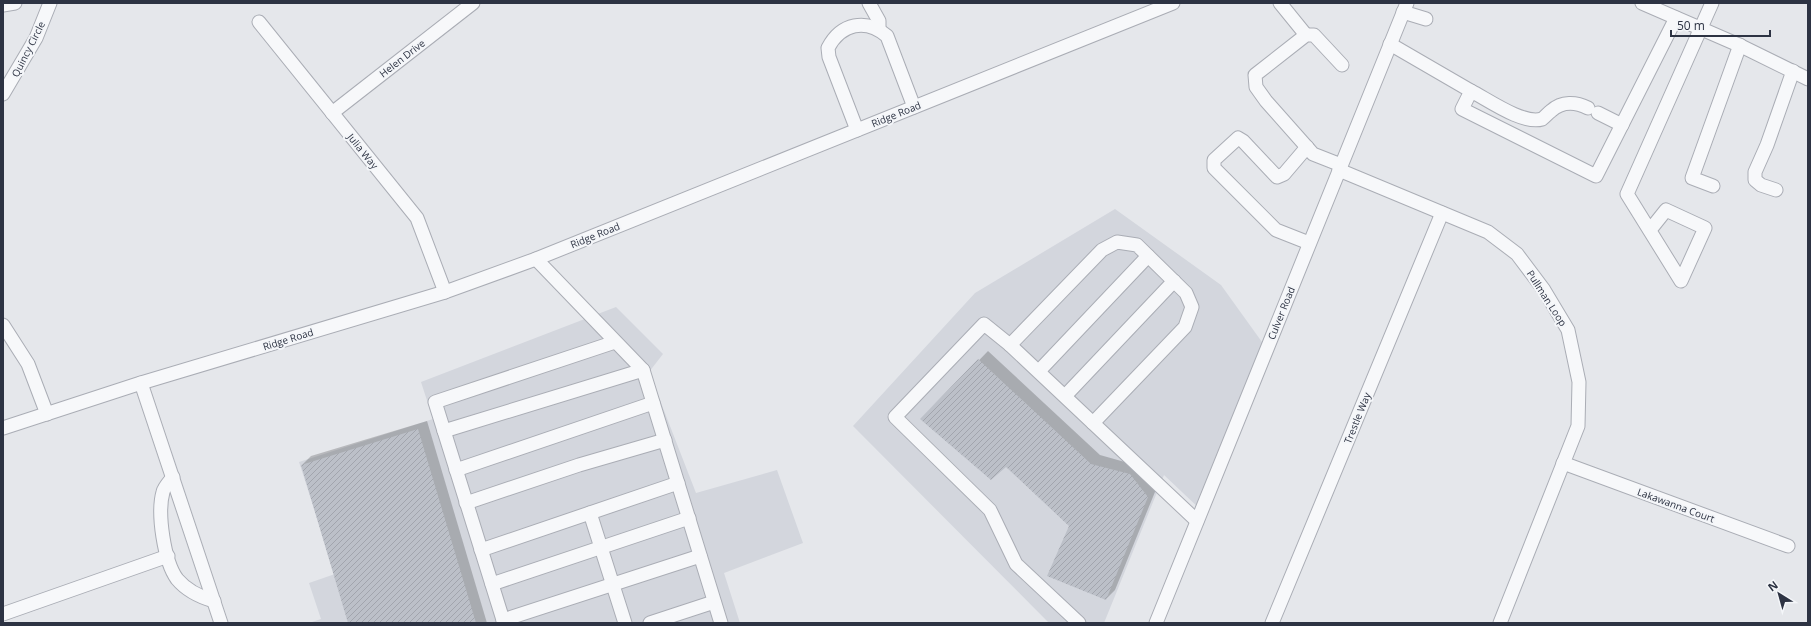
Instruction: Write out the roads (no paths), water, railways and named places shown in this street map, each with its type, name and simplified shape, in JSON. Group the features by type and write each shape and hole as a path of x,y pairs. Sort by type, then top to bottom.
{"street":[{"path":"3,5 15,3"},
{"name":"Quincy Circle","path":"3,94 36,38 46,3"},
{"name":"Helen Drive","path":"332,113 473,3"},
{"path":"870,3 879,21 879,29"},
{"name":"Ridge Road","path":"3,428 141,382 445,292 536,259 1173,3"},
{"path":"1280,3 1306,35 1314,36 1342,65"},
{"path":"1642,3 1740,45 1808,79"},
{"path":"1650,230 1666,210 1705,228 1681,281 1627,194 1712,3"},
{"path":"1405,7 1426,19"},
{"name":"Culver Road","path":"1156,623 1405,7"},
{"path":"1471,91 1462,109 1596,176 1676,18"},
{"name":"Julia Way","path":"259,22 417,218 445,292"},
{"path":"858,130 829,57 828,48 838,35 856,25 865,24 879,29 887,36 914,107"},
{"name":"Pullman Loop","path":"1306,35 1255,75 1256,87 1266,101 1313,154 1442,213 1488,232 1517,254 1544,290 1568,330 1579,382 1578,426 1500,623"},
{"path":"1390,44 1517,116 1530,119 1542,119 1552,109 1562,104 1579,104 1622,125"},
{"path":"1713,186 1692,178 1740,45"},
{"path":"1776,190 1761,185 1756,180 1755,172 1767,145 1793,71"},
{"path":"1306,146 1284,174 1277,177 1238,138 1214,160 1214,168 1276,230 1309,243"},
{"name":"Trestle Way","path":"1272,623 1442,213"},
{"path":"1010,345 1102,250 1117,242 1137,246 1148,256 1186,293 1192,307 1186,326 1093,423"},
{"path":"1038,371 1148,256"},
{"path":"536,259 643,370 721,623"},
{"path":"1065,396 1174,282"},
{"path":"1079,623 1016,564 990,510 895,417 984,324 1010,345 1197,521"},
{"path":"3,325 28,364 47,414"},
{"path":"615,342 435,402 504,621 700,556"},
{"path":"444,431 643,370"},
{"path":"141,382 221,623"},
{"path":"456,470 653,403"},
{"path":"466,503 579,465 664,440"},
{"name":"Lakawanna Court","path":"1563,463 1788,546"},
{"path":"173,477 163,491 159,513 168,556 177,578 188,589 202,597 214,601"},
{"path":"481,550 678,483"},
{"path":"590,513 625,623"},
{"path":"492,584 688,518"},
{"path":"3,614 168,556"},
{"path":"650,623 714,602"}]}
